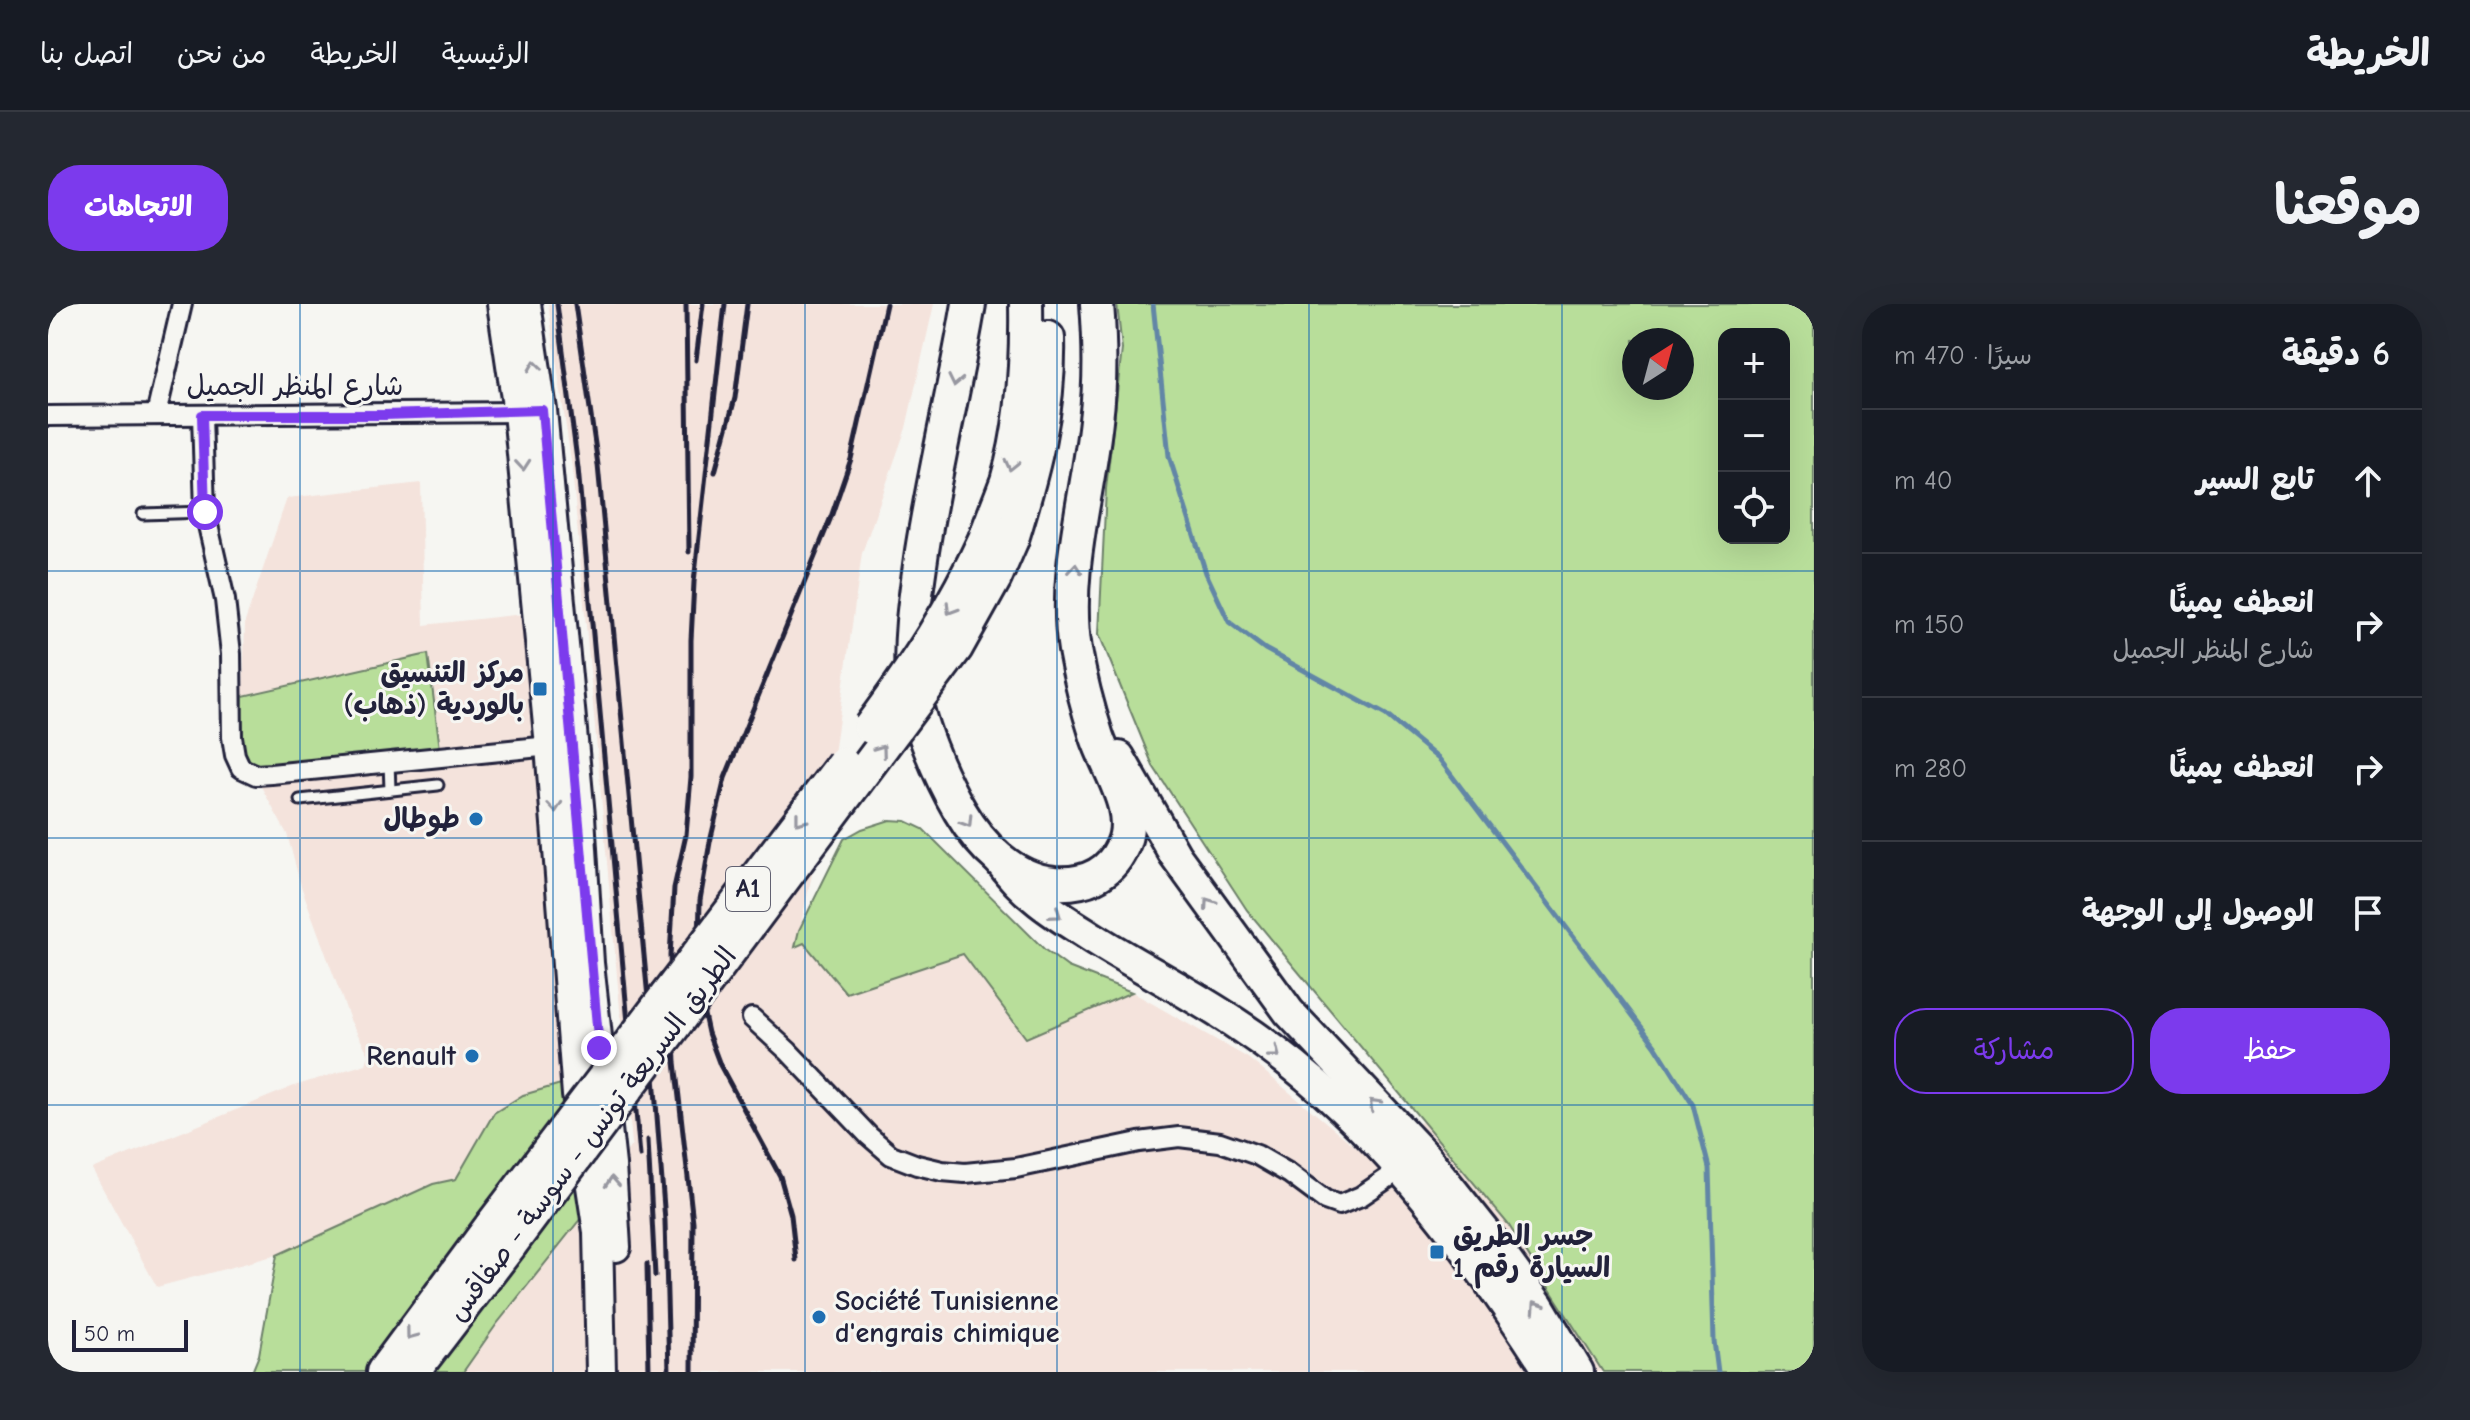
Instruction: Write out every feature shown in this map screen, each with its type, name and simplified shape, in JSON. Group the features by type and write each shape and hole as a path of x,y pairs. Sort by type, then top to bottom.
{"highway":[{"path":"969,304 934,476 912,620 912,682 928,741 948,790 972,831 1029,894 1138,967 1235,1023 1343,1110 1413,1161 1550,1372"},
{"name":"الطريق السريعة تونس - سوسة - صفاقس","path":"383,1372 501,1235 956,648 995,578 1007,479 1018,433 1027,348 1026,304"},
{"name":"الطريق السريعة تونس - سوسة - صفاقس","path":"999,539 1040,441 1046,389 1047,304"},
{"path":"999,861 1050,883 1082,882 1099,876 1124,846 1127,822 1123,802 1098,740 1081,682 1071,609 1075,559 1097,417 1097,304"},
{"path":"1081,682 1140,798 1175,855 1226,927 1289,1012 1413,1161 1486,1233 1538,1305 1578,1372"},
{"name":"الطريق السريعة تونس - سوسة - صفاقس","path":"413,1372 501,1235"}],"main road":[{"path":"502,304 530,411 580,816 589,963 616,1233 617,1372"},
{"path":"526,304 550,746 577,1095 598,1232 601,1372"}],"street":[{"path":"156,415 182,304"},
{"name":"شارع المنظر الجميل","path":"48,416 530,411"},
{"path":"202,415 205,512 225,600 231,654 232,737 241,768 256,775 271,774 550,746"},
{"path":"752,1018 891,1155 942,1171 965,1173 1016,1168 1139,1142 1179,1137 1220,1142 1257,1155 1325,1200 1339,1205 1361,1196 1413,1161"}],"lane":[{"path":"143,514 205,512"},
{"path":"389,762 390,790"},
{"path":"300,800 438,785"}],"shaded area":[{"path":"548,304 934,304 906,428 862,553 826,812 796,946 804,942 846,993 963,953 1026,1038 1132,992 1248,1058 1363,1153 1423,1121 1508,1224 1603,1372 463,1372 496,1325 585,1213 632,1144 572,468"},
{"path":"421,483 424,625 532,613 571,1081 523,1095 467,1161 456,1179 433,1184 277,1255 157,1287 92,1169 294,1086 366,1064 369,1055 350,1020 301,886 287,834 247,761 428,655 243,696 245,622 287,498"}],"green space":[{"path":"1117,304 1814,304 1814,1372 1603,1372 1508,1224 1247,910 1153,766 1099,634 1106,489 1122,349"},
{"path":"428,654 441,757 282,776 247,761 241,736 243,696"},
{"path":"890,820 906,821 923,829 1045,950 1068,967 1132,992 1026,1038 963,954 846,993 804,943 795,947 799,930 844,839"},
{"path":"571,1081 585,1213 496,1325 463,1372 252,1372 259,1355 277,1255 433,1184 456,1179 494,1113 523,1095"}],"waterway":[{"path":"1153,304 1169,456 1206,573 1229,622 1265,649 1386,715 1440,760 1655,1045 1693,1105 1709,1168 1714,1341 1718,1372"}],"railway":[{"path":"557,304 578,468 640,1156"},
{"path":"575,304 598,465 648,998 665,1221 669,1372"},
{"path":"686,304 689,552"},
{"path":"696,360 703,304"},
{"path":"692,1372 693,1222 675,1062 670,956 674,888 686,835 691,777 694,582 725,304"},
{"path":"715,472 735,398 747,304"},
{"path":"796,1260 791,1215 780,1176 720,1065 708,1033 698,987 700,900 725,778 831,517 851,459 886,304"},
{"path":"648,1140 655,1276"},
{"path":"647,1264 649,1372"}],"place":[{"name":"مركز التنسيق بالوردية (ذهاب)","path":"540,689"},
{"name":"طوطال","path":"476,819"},
{"name":"Renault","path":"472,1056"},
{"name":"جسر الطريق السيارة رقم 1","path":"1437,1252"},
{"name":"Société Tunisienne d'engrais chimique","path":"819,1317"}],"route":[{"path":"205,512 202,415 384,415 542,410 599,1048"}]}
